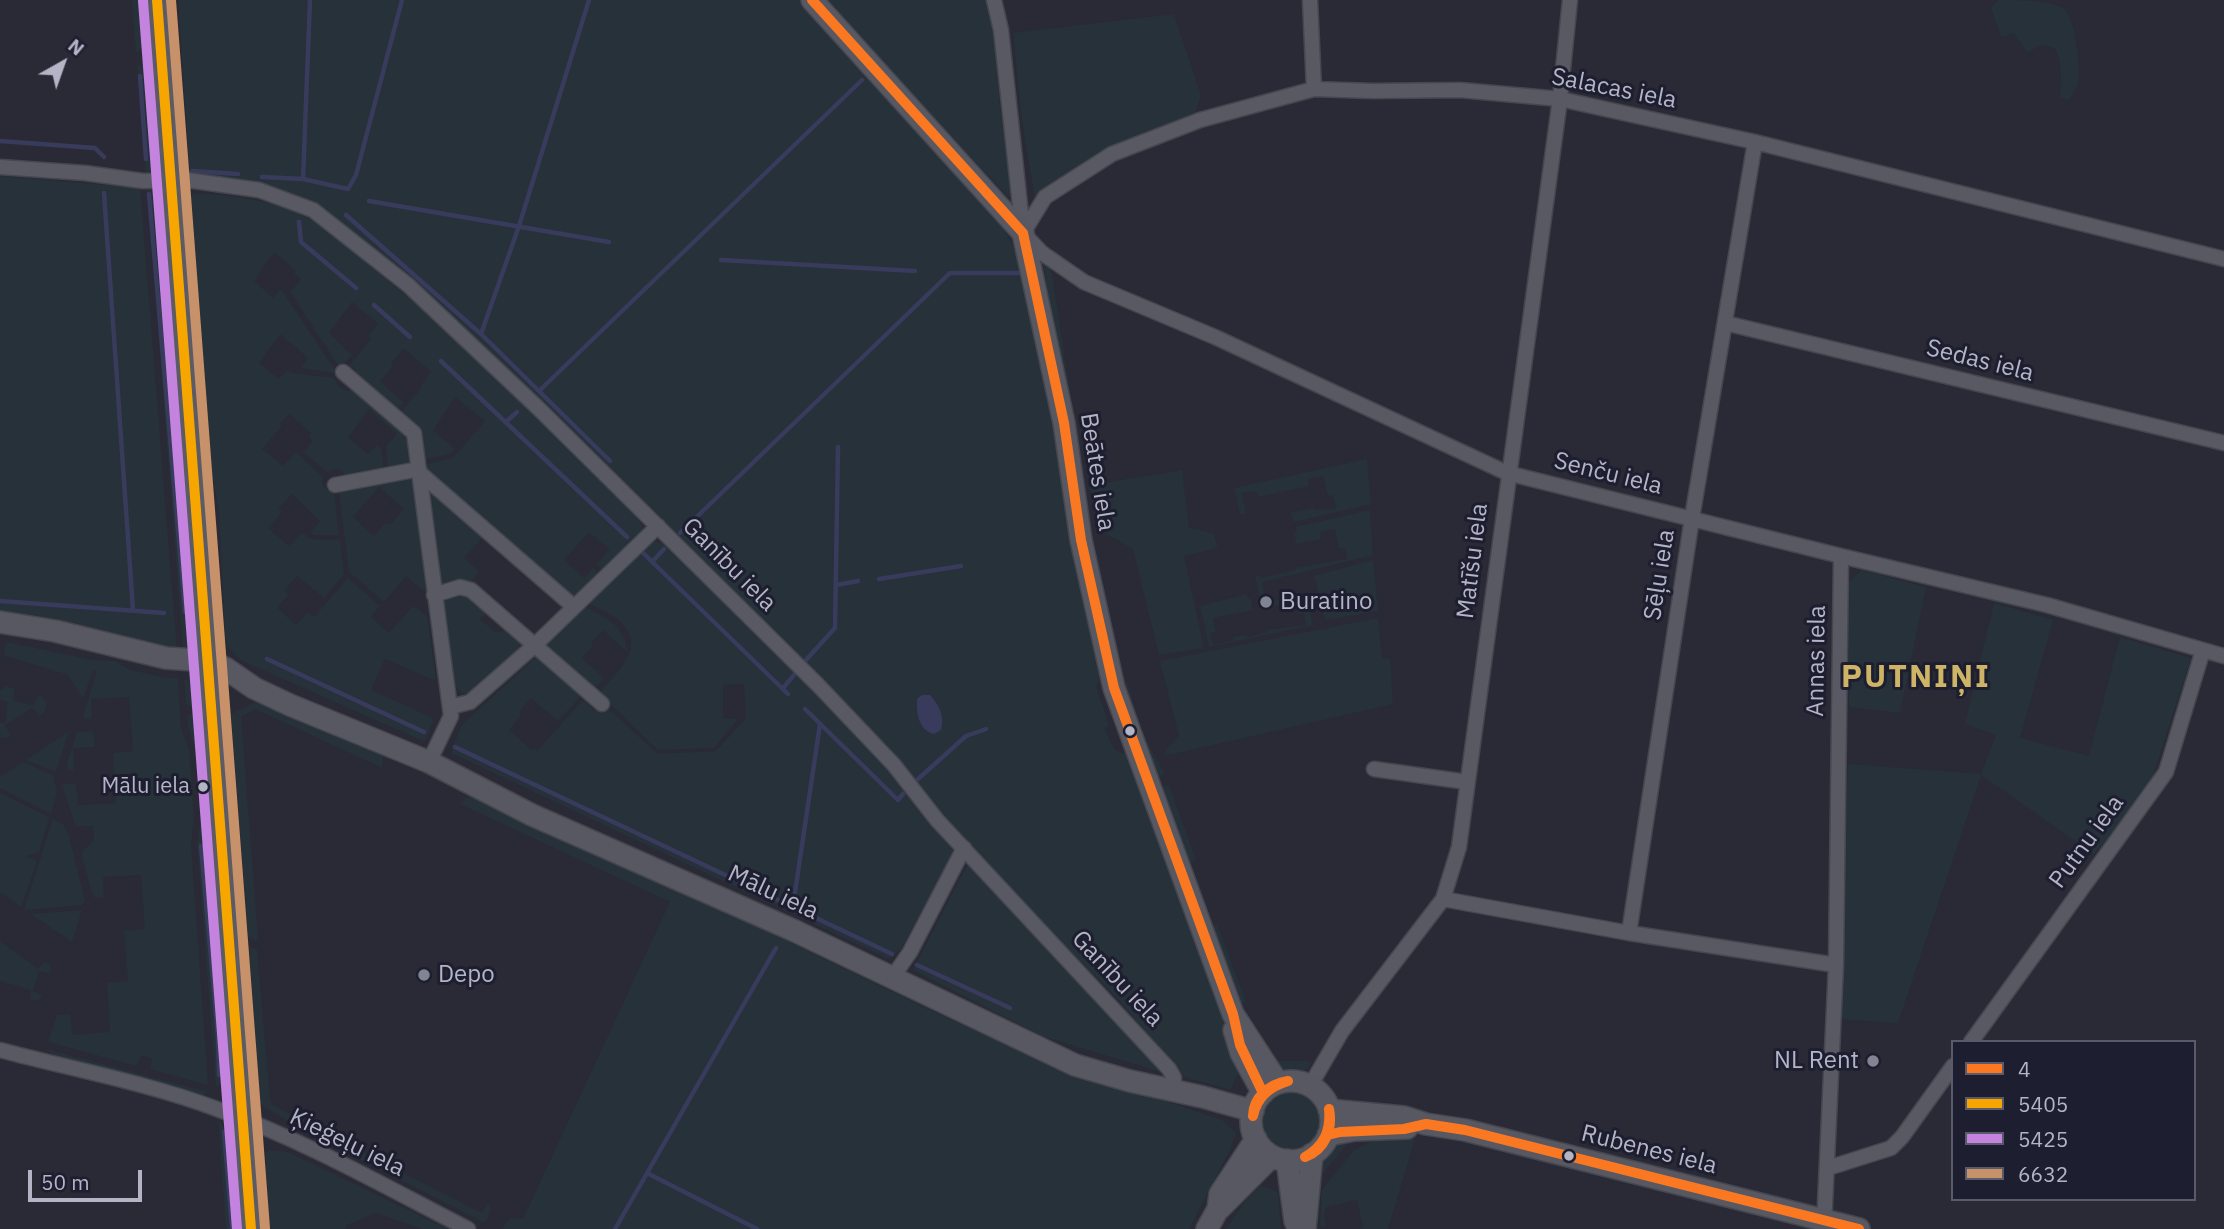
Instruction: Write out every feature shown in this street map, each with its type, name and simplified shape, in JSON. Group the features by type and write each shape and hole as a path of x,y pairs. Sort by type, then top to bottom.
{"main road":[{"path":"157,0 251,1229"},
{"name":"Beātes iela","path":"812,0 1023,233 1064,423 1081,540 1115,688 1265,1096"},
{"name":"Mālu iela","path":"0,622 55,631 166,658 209,661 225,668 254,688 290,705 429,762 532,815 685,882 1075,1065 1173,1090 1265,1096"},
{"path":"1300,1082 1310,1086 1325,1100 1329,1110 1328,1135 1312,1154 1296,1160 1280,1158 1256,1139 1251,1120 1265,1096 1300,1082"},
{"name":"Rubenes iela","path":"1329,1110 1404,1117 1426,1124 1465,1130 1825,1225 1859,1229"},
{"name":"Rubenes iela","path":"1328,1135 1348,1131 1404,1129 1426,1124"},
{"path":"1207,1229 1218,1209 1220,1194 1256,1139"},
{"path":"1305,1229 1312,1154"},
{"path":"1218,1209 1280,1158"},
{"path":"1280,1158 1299,1229"}],"street":[{"path":"994,0 1002,43 1023,233"},
{"path":"1310,0 1314,89"},
{"name":"Matīšu iela","path":"1310,1086 1342,1031 1443,900 1458,848 1507,472 1560,99 1570,0"},
{"name":"Salacas iela","path":"1023,233 1045,197 1112,154 1200,120 1314,89 1460,90 1560,99 1755,142 2224,259"},
{"name":"Sēļu iela","path":"1629,933 1692,518 1755,142"},
{"path":"0,167 173,182"},
{"name":"Ganību iela","path":"173,182 187,180 259,190 313,210 408,285 537,407 818,685 884,755 937,820 1169,1069 1174,1078 1173,1090"},
{"name":"Senču iela","path":"1023,233 1042,253 1084,282 1215,337 1507,472 2047,605 2224,656"},
{"name":"Sedas iela","path":"1725,323 2224,443"},
{"path":"343,372 414,433 451,716 429,762"},
{"path":"420,471 573,606"},
{"path":"335,485 420,471"},
{"path":"450,707 470,702 535,645 658,526"},
{"name":"Annas iela","path":"1825,1225 1836,965 1841,556"},
{"path":"434,595 460,587 471,590 602,704"},
{"name":"Putnu iela","path":"1972,1040 2166,772 2203,650"},
{"path":"1374,769 1467,782"},
{"path":"892,978 910,952 964,848"},
{"path":"1443,900 1629,933 1836,965"},
{"name":"Ķieģeļu iela","path":"0,1050 214,1107 243,1118 468,1229"},
{"path":"1828,1168 1891,1148 1951,1069"}],"shaded area":[{"path":"132,0 146,0 149,22 146,42 136,53"},
{"path":"178,0 801,0 997,216 1016,251 1033,311 1100,678 1096,686 1109,726 1104,728 1114,749 1127,755 1243,1069 1231,1090 1184,1077 1117,998 1007,887 894,765 805,661 689,549 309,205 190,177"},
{"path":"825,0 990,0 996,40 1000,107 1010,164 1009,198"},
{"path":"1999,0 2049,3 2063,8 2068,14 2077,45 2079,69 2077,86 2069,100 2060,98 2060,66 2055,48 2043,45 2027,52 2014,33 2001,37 1991,7"},
{"path":"1174,14 1201,95 1196,112 1108,151 1035,200 1021,113 1013,33"},
{"path":"137,64 148,67 153,73 159,164 146,174"},
{"path":"0,176 140,188 177,651 0,615"},
{"path":"147,188 157,192 163,199 196,630 191,646 183,650"},
{"path":"191,194 221,195 267,203 310,219 330,232 482,364 643,526 641,536 604,571 596,565 610,549 589,532 564,560 584,578 594,567 599,575 569,600 424,474 423,465 453,458 485,421 455,397 433,430 455,449 450,454 423,460 416,434 398,414 422,388 420,386 431,372 404,348 380,381 404,403 395,411 359,382 355,369 349,366 371,339 368,336 378,324 352,302 329,333 352,355 340,368 290,292 301,279 294,274 296,271 274,252 254,281 273,298 281,289 335,370 333,373 300,368 308,358 280,334 259,363 279,379 287,370 292,373 334,378 339,387 348,391 355,387 405,432 414,454 413,466 388,472 386,446 397,434 369,409 348,438 368,454 377,445 381,449 384,473 347,480 343,472 335,469 327,472 303,452 313,441 309,436 311,433 289,414 280,424 282,426 262,449 283,466 296,452 323,477 322,484 334,493 339,535 312,535 311,532 320,521 292,494 278,509 282,512 268,528 289,546 303,532 310,539 340,540 344,574 324,598 297,576 284,591 288,595 277,608 296,625 308,612 314,617 348,578 380,606 371,617 389,633 413,606 427,615 436,679 385,659 371,690 431,717 433,721 426,740 423,741 240,660 227,646 219,513 212,472"},
{"path":"184,199 187,199 185,202 206,475 204,475"},
{"path":"1043,264 1048,265 1052,274 1092,534 1088,531"},
{"path":"1367,459 1371,504 1294,522 1290,513 1314,508 1336,509 1333,495 1328,496 1323,476 1308,479 1309,486 1258,497 1256,491 1242,493 1246,514 1240,514 1234,488"},
{"path":"1182,470 1189,528 1213,533 1218,548 1184,556 1204,648 1159,655 1133,549 1096,528 1090,485"},
{"path":"413,475 430,589 425,592 406,576 384,602 349,572 339,492 368,483","holes":["379,487 404,509 390,525 386,522 374,536 353,517"]},
{"path":"430,489 506,553 503,556 482,538 464,558 479,571 472,581 438,588 427,490"},
{"path":"1370,510 1373,555 1262,582 1265,602 1298,595 1303,609 1309,608 1313,625 1209,647 1200,606 1247,594 1253,610 1213,618 1216,632 1210,633 1213,645 1233,640 1233,637 1246,637 1267,630 1306,625 1304,613 1298,614 1295,601 1262,608 1255,576 1260,575 1261,578 1296,568 1347,559 1345,548 1339,549 1335,529 1320,532 1321,539 1296,544 1296,527"},
{"path":"648,541 665,543 811,688 951,844 953,854 901,949 889,959 451,753 461,726 538,655 583,694 558,721 531,698 509,730 532,750 534,748 537,751 583,700 595,711 605,706 658,754 716,751 746,718 744,684 723,685 723,718 738,719 714,748 658,750 599,693 622,667 631,649 631,639 627,629 618,620 584,601"},
{"path":"1373,560 1378,611 1325,620 1314,576"},
{"path":"1861,570 1926,587 1900,713 1849,707 1847,585"},
{"path":"465,593 489,613 479,618 496,633 508,629 520,643 517,653 470,694 462,692 453,684 442,600 445,596"},
{"path":"1994,603 2053,620 2020,738 2089,756 2120,637 2191,658 2149,788 2094,854 1981,775 1898,1023 1838,1019 1848,764 1981,774 1996,735 1965,724"},
{"path":"580,604 611,622 623,634 626,642 627,652 603,630 591,642 593,645 582,658 604,678 593,690 545,646 545,640"},
{"path":"1378,618 1382,659 1390,659 1393,704 1164,756 1165,750 1179,736 1160,661"},
{"path":"7,642 93,660 115,661 130,670 178,678 181,727 189,751 194,816 191,845 208,1085 150,1069 152,1059 141,1055 137,1066 48,1042 57,1015 70,1014 72,1035 110,1032 107,983 128,981 124,931 145,929 141,875 103,877 104,897 95,898 81,853 94,840 93,826 75,826 62,784 76,783 78,805 116,803 113,753 133,751 129,697 91,699 92,719 84,719 97,671 93,670 83,699 68,675 3,655"},
{"path":"184,679 193,683 200,710 194,710 186,704"},
{"path":"1125,682 1128,684 1143,735 1165,774 1156,778"},
{"path":"6,686 15,689 13,700 33,706 37,696 42,696 47,703 44,713 39,716 32,708 5,725 10,734 8,738 0,737 0,723 5,723 8,702 0,700 0,691"},
{"path":"261,699 383,755 382,768 255,709 241,717 258,938 255,941 248,936 231,714"},
{"path":"201,714 203,775 197,775 196,753 187,715"},
{"path":"224,714 254,1104 252,1104"},
{"path":"69,731 56,772 26,760"},
{"path":"93,731 95,747 73,748 74,770 68,770 67,763 77,732"},
{"path":"22,762 53,775 57,792 51,814 0,788 0,777"},
{"path":"1169,785 1196,860 1187,864 1159,787"},
{"path":"0,793 49,817 39,852 26,856 37,861 21,907 0,892"},
{"path":"470,796 777,936 938,1014 1062,1067 1222,1120 1236,1133 1189,1229 502,1229 510,1218 523,1219 670,902 460,804"},
{"path":"199,798 204,798 205,820 210,837 225,1077 216,1087 197,844 201,819"},
{"path":"53,819 64,825 69,836 85,900 82,905 24,910"},
{"path":"968,863 1164,1073 1042,1036 913,970"},
{"path":"82,910 72,942 31,914"},
{"path":"1217,924 1246,1002 1238,1005 1210,927"},
{"path":"0,941 38,969 44,962 50,965 52,969 49,973 39,971 33,991 42,995 39,1000 30,1000 31,990 0,981"},
{"path":"249,947 257,949 272,1105 322,1130 327,1121 330,1128 325,1141 265,1108 260,1102"},
{"path":"46,1049 208,1092 203,1095 52,1054"},
{"path":"1271,1063 1312,1063 1304,1073 1294,1074 1282,1071"},
{"path":"1290,1088 1308,1094 1316,1102 1322,1120 1316,1138 1308,1146 1290,1152 1272,1146 1264,1138 1258,1120 1264,1102 1272,1094"},
{"path":"218,1118 230,1137 238,1229 226,1229"},
{"path":"348,1133 346,1144 482,1213 488,1203 490,1204 491,1210 486,1221 483,1222 338,1148"},
{"path":"1352,1139 1317,1180 1321,1156 1329,1146"},
{"path":"1415,1139 1388,1229 1359,1229 1363,1227 1357,1200 1326,1207 1326,1226 1320,1227 1322,1190 1354,1150 1372,1141"},
{"path":"268,1150 288,1152 448,1229 423,1229 376,1213 347,1225 345,1229 270,1229 265,1156"},
{"path":"1260,1186 1278,1193 1281,1229 1226,1229 1246,1200"}],"water":[{"path":"922,695 930,695 940,711 941,730 934,734 925,729 919,721 917,699"}],"waterway":[{"path":"303,179 310,0"},
{"path":"262,177 303,179 348,189 356,175 402,0"},
{"path":"481,334 519,226 589,0"},
{"path":"140,76 146,159"},
{"path":"539,391 862,80"},
{"path":"0,141 95,148 104,157"},
{"path":"192,171 238,174"},
{"path":"104,193 133,610"},
{"path":"149,194 185,612"},
{"path":"369,201 609,242"},
{"path":"346,215 481,334 610,461"},
{"path":"299,222 301,242 356,288"},
{"path":"721,260 915,271"},
{"path":"680,533 950,273 1019,273"},
{"path":"374,305 410,337"},
{"path":"441,361 627,537"},
{"path":"506,422 517,412"},
{"path":"805,661 835,628 838,447"},
{"path":"652,562 664,549"},
{"path":"642,552 788,694"},
{"path":"879,579 961,566"},
{"path":"836,585 858,581"},
{"path":"0,601 164,613"},
{"path":"267,659 424,732"},
{"path":"783,688 794,675"},
{"path":"805,709 898,800 903,794"},
{"path":"793,906 820,724"},
{"path":"918,779 966,736 986,729"},
{"path":"455,747 892,954"},
{"path":"201,846 219,1075"},
{"path":"615,1229 776,948"},
{"path":"917,965 1010,1008"},
{"path":"224,1132 232,1229"},
{"path":"647,1173 757,1229"}],"transit line":[{"name":"5405","path":"157,0 251,1229"},
{"name":"6632","path":"171,0 265,1228"},
{"name":"4","path":"812,0 1023,233 1064,423 1081,540 1114,688 1233,1014 1240,1045 1263,1093"},
{"name":"5425","path":"143,1 237,1229"},
{"name":"4","path":"1253,1116 1259,1097 1275,1085 1288,1081"},
{"name":"4","path":"1253,1116 1257,1103 1265,1094 1288,1081"},
{"name":"4","path":"1305,1157 1317,1148 1325,1137 1329,1124 1329,1109"},
{"name":"4","path":"1305,1157 1318,1149 1326,1138 1330,1124 1329,1109"},
{"name":"4","path":"1328,1135 1404,1129 1426,1124 1465,1130 1859,1229"}],"place":[{"name":"Buratino","path":"1266,602"},
{"name":"Mālu iela","path":"203,787"},
{"name":"Depo","path":"424,975"},
{"name":"NL Rent","path":"1873,1061"}],"district":[{"name":"PUTNIŅI","path":"1916,678"}]}
